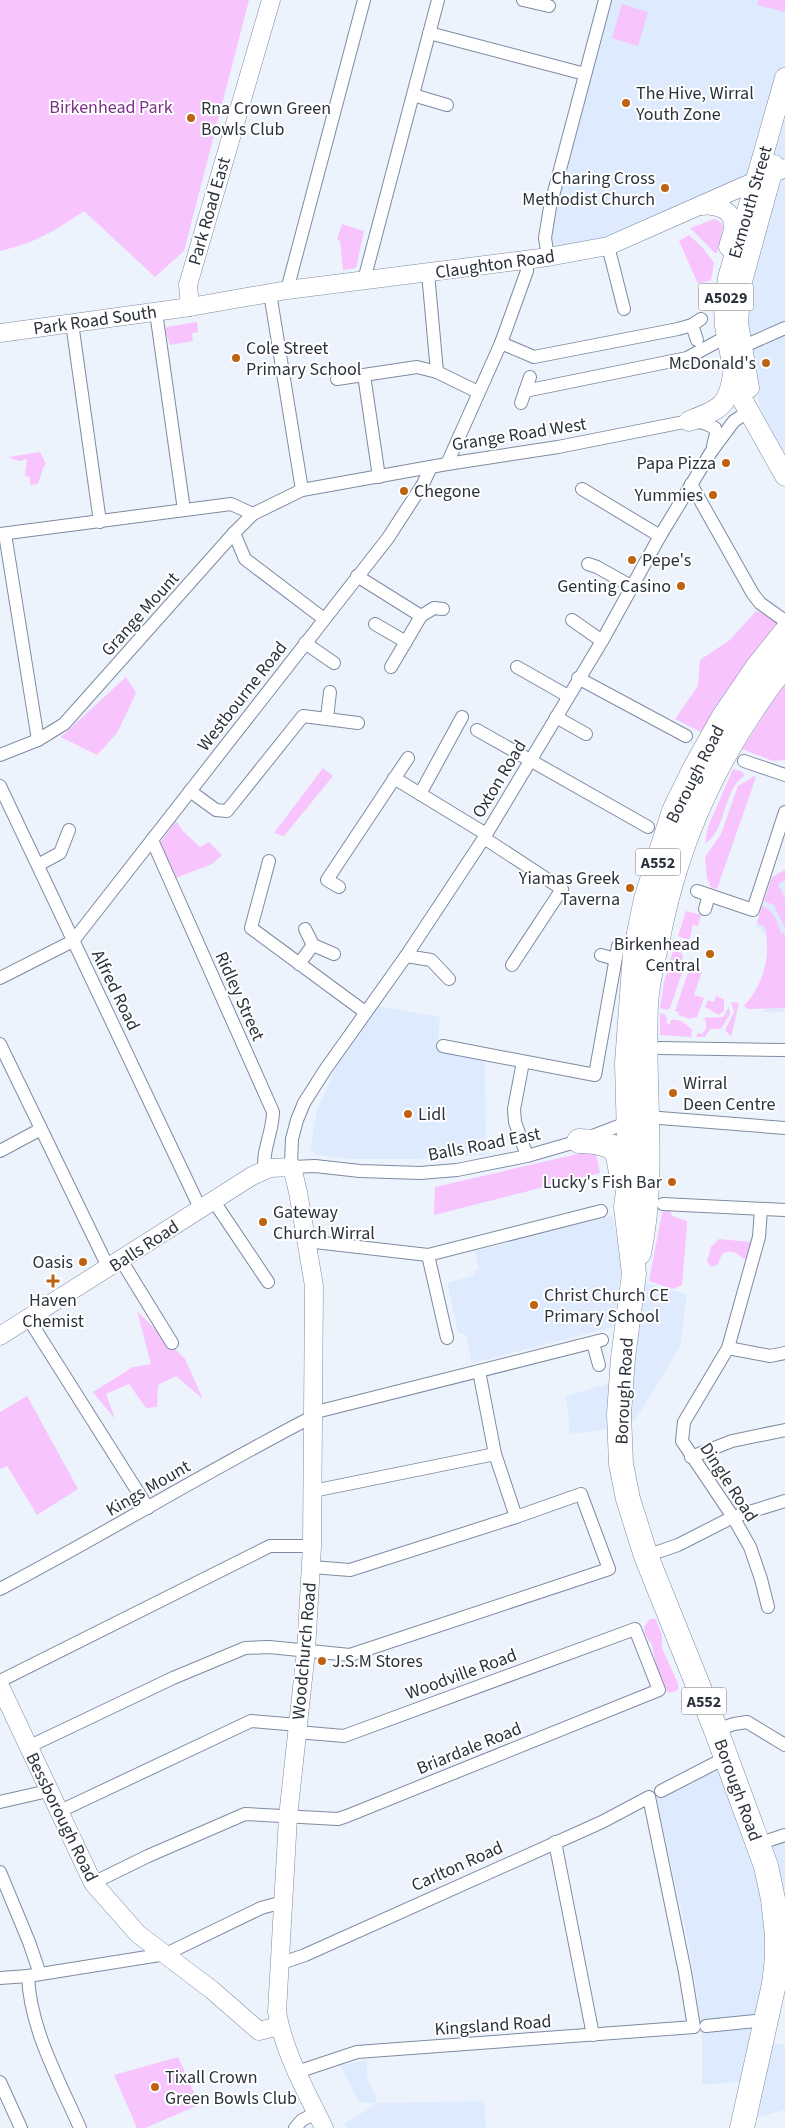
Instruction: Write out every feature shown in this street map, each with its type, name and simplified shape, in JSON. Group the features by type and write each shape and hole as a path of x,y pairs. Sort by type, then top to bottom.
{"highway":[{"name":"Borough Road","path":"742,2128 765,2020 781,1959 779,1898 727,1757 646,1556 628,1499 621,1464 619,1414 624,1351 634,1274 626,1207 638,1119 627,1063 635,953 646,899 674,811 723,718 757,668 785,633"},
{"name":"A552","path":"634,1274 646,1211 638,1119 646,1004 663,911 681,848 713,775 738,729 785,664"},
{"path":"580,1141 596,1142 613,1147 618,1156 626,1207"}],"main road":[{"name":"Exmouth Street","path":"748,412 749,386 724,307 728,278 771,175 785,78"},
{"name":"Exmouth Street","path":"748,412 737,390 733,374 734,342 738,323 741,285 785,119"},
{"path":"689,422 709,414 724,404 731,393 733,374"},
{"name":"A5029","path":"748,412 785,476"}],"street":[{"name":"Park Road East","path":"190,307 188,286 270,0"},
{"path":"302,490 279,292 364,0"},
{"path":"364,280 438,0"},
{"path":"523,0 549,6"},
{"path":"548,257 545,238 550,207 605,0"},
{"path":"429,33 584,74"},
{"path":"413,95 447,105"},
{"name":"Claughton Road","path":"190,307 364,280 548,257 608,246 771,175"},
{"path":"701,206 718,206 732,220 733,227 721,278 724,307"},
{"path":"608,246 624,308"},
{"path":"447,464 501,343 527,271 527,260"},
{"path":"428,273 438,372"},
{"name":"Park Road South","path":"0,333 190,307"},
{"path":"156,312 184,510"},
{"path":"501,343 534,357 678,329 696,322 697,340"},
{"path":"72,323 100,522"},
{"path":"530,377 523,397 687,358 734,342 785,328"},
{"path":"338,379 417,367 438,372 478,392"},
{"path":"364,375 379,477"},
{"name":"Oxton Road","path":"292,1167 292,1139 304,1103 365,1012 406,956 485,836 578,678 602,641 631,586 711,452 734,421 748,412"},
{"name":"Grange Road West","path":"302,490 447,464 558,447 689,422 704,423 715,428 716,434 711,452"},
{"name":"Westbourne Road","path":"73,942 398,522 423,484 431,467"},
{"path":"691,484 753,594 760,603 785,621"},
{"path":"582,489 660,536"},
{"name":"Grange Mount","path":"0,755 38,740 64,724 253,514 302,490"},
{"path":"38,740 2,534 232,504 253,514"},
{"path":"234,533 246,559 324,619"},
{"path":"588,564 597,566 631,586"},
{"path":"357,576 421,616"},
{"path":"391,668 421,616 434,608 443,609"},
{"path":"572,620 602,641"},
{"path":"375,624 406,642"},
{"path":"305,643 334,663"},
{"path":"517,667 568,696"},
{"path":"578,678 686,736"},
{"path":"327,718 330,692"},
{"path":"190,792 216,810 227,811 303,716 358,723"},
{"path":"420,794 462,717"},
{"path":"556,717 586,734"},
{"path":"477,730 648,827"},
{"path":"339,887 327,880 408,758"},
{"path":"744,761 785,775"},
{"path":"394,778 485,836 562,889 512,965"},
{"name":"Alfred Road","path":"0,786 73,942 206,1204 268,1282"},
{"path":"705,909 703,893 753,910 785,812"},
{"path":"38,865 60,854 69,830"},
{"name":"Ridley Street","path":"152,840 272,1112 273,1125 263,1161 265,1170"},
{"path":"269,861 251,928 365,1012"},
{"path":"305,929 313,945 334,954"},
{"path":"0,978 73,942"},
{"path":"299,964 313,945"},
{"path":"442,1046 595,1075 618,946"},
{"path":"601,955 615,959"},
{"path":"406,956 432,960 449,979"},
{"path":"0,1044 4,1064 115,1265 172,1344"},
{"path":"660,1048 785,1050"},
{"path":"523,1062 514,1109 515,1122 527,1156"},
{"path":"638,1119 785,1128"},
{"name":"Balls Road East","path":"292,1167 315,1166 360,1171 420,1174 456,1170 527,1156 580,1141 638,1119"},
{"path":"0,1151 41,1129"},
{"name":"Balls Road","path":"0,1336 115,1265 206,1204 265,1170 292,1167"},
{"name":"Woodchurch Road","path":"292,1167 314,1286 312,1568 306,1651 288,1817 277,2012 280,2026 297,2072 321,2121"},
{"path":"663,1204 785,1210"},
{"name":"Dingle Road","path":"761,1209 759,1237 728,1348 684,1422 682,1441 733,1517 750,1547 768,1607"},
{"path":"306,1241 428,1255 600,1211"},
{"path":"428,1255 447,1338"},
{"path":"28,1318 148,1508"},
{"name":"Kings Mount","path":"0,1589 78,1548 312,1415 597,1342 598,1365"},
{"path":"728,1348 770,1356 785,1353"},
{"path":"479,1371 495,1454 516,1517"},
{"path":"691,1457 732,1441 785,1430"},
{"path":"313,1491 495,1454"},
{"path":"28,1747 196,1668 245,1648 269,1647 350,1655 609,1569 581,1494 516,1517 350,1570 312,1568"},
{"path":"646,1556 678,1545 733,1517 785,1501"},
{"path":"1,1690 270,1546 312,1546"},
{"name":"Woodville Road","path":"58,1812 252,1721 344,1736 635,1629 659,1690"},
{"name":"Bessborough Road","path":"1,1690 93,1884 138,1934 212,1990 259,2031 280,2026"},
{"name":"Briardale Road","path":"93,1884 148,1856 245,1814 338,1819 659,1690"},
{"path":"716,1730 747,1722 785,1745"},
{"path":"661,1791 727,1757"},
{"path":"0,1802 48,1791"},
{"name":"Carlton Road","path":"279,1964 314,1951 602,1822 649,1797 685,1972 700,2026"},
{"path":"758,1844 785,1835"},
{"path":"555,1842 593,2035"},
{"path":"0,1872 29,1942 34,1975 29,1999 34,2019 80,2128"},
{"path":"0,1978 34,1975 166,1954 261,1908 283,1902"},
{"name":"Kingsland Road","path":"297,2072 358,2052 765,2020"},
{"path":"0,2082 21,2128"},
{"path":"295,2128 302,2120 321,2121"}],"shaded area":[{"path":"598,0 785,0 785,466 771,443 759,402 745,336 747,290 764,178 701,206 548,257 554,192"},
{"path":"785,874 785,1012 764,1012 771,987 767,936 756,926 772,879"},
{"path":"378,1006 440,1017 437,1051 485,1061 486,1155 416,1159 349,1159 316,1155 310,1149 317,1111 335,1069"},
{"name":"Christ Church CE Primary School","path":"612,1216 623,1259 613,1327 472,1363 466,1335 458,1332 447,1283 475,1275 475,1271 479,1269 475,1251"},
{"path":"643,1282 687,1294 680,1347 635,1420 609,1429 570,1434 566,1396 610,1383"},
{"path":"724,1763 755,1845 785,1838 785,1952 758,2040 785,2045 785,2110 758,2117 764,2085 748,2081 702,2085 702,2030 691,1955 656,1797"},
{"path":"367,2060 367,2076 374,2095 376,2095 376,2103 359,2102 340,2065"},
{"path":"484,2101 486,2128 346,2128 344,2124 378,2103"}],"green space":[{"name":"Birkenhead Park","path":"0,0 249,0 184,251 155,277 84,211 44,235 24,244 0,251"},
{"path":"759,0 785,0 785,12 757,5"},
{"path":"622,4 648,12 638,46 612,38"},
{"path":"715,219 722,223 723,228 717,253 690,228"},
{"path":"342,224 364,231 356,268 343,270 340,241 337,240"},
{"path":"689,235 703,248 714,263 711,280 698,284 679,241"},
{"path":"197,322 198,332 192,333 193,341 170,345 165,330 167,327"},
{"path":"40,452 46,464 38,484 30,485 30,477 25,476 27,459 19,461 8,457"},
{"path":"756,611 785,621 703,733 675,719 698,686 700,660 730,640"},
{"path":"126,677 136,693 117,733 97,755 61,737"},
{"path":"785,681 785,760 773,761 742,749"},
{"path":"323,768 333,776 284,836 274,833"},
{"path":"733,769 743,772 744,776 732,791 717,830 712,838 705,843 708,827"},
{"path":"754,776 756,777 717,889 711,887 707,878 705,857 721,834 738,786"},
{"path":"176,821 183,831 200,847 209,842 222,855 212,864 176,878 172,875 159,844"},
{"path":"785,870 785,880 778,884 785,898 785,928 774,905 764,901 772,877"},
{"path":"762,906 772,913 781,933 785,934 785,1008 748,1009 744,1006 757,988 766,960 767,938 765,927 757,923"},
{"path":"686,911 701,915 698,926 693,925 689,940 678,936"},
{"path":"673,951 682,953 683,956 679,968 683,970 670,1008 667,1010 660,1008 664,982"},
{"path":"693,967 702,971 694,995 704,998 697,1017 690,1019 678,1015 679,1012 675,1011 688,972 691,973"},
{"path":"716,996 724,999 724,1011 719,1015 705,1007 708,1000 714,1002"},
{"path":"731,1002 739,1003 731,1037 725,1030 734,1012"},
{"path":"729,1007 730,1014 721,1029 710,1029 705,1037 696,1037 698,1033 702,1034 706,1029 706,1020 703,1018 723,1017"},
{"path":"660,1013 665,1014 666,1023 670,1024 671,1020 683,1022 692,1029 691,1037 660,1035"},
{"path":"595,1150 600,1173 434,1215 435,1187"},
{"path":"670,1210 672,1216 687,1221 682,1285 673,1289 649,1281 662,1213"},
{"path":"719,1239 751,1242 748,1250 749,1258 744,1259 734,1252 729,1252 722,1254 718,1264 712,1267 707,1262 711,1247"},
{"path":"137,1311 185,1359 203,1399 176,1376 158,1385 157,1407 146,1408 129,1384 106,1394 115,1419 93,1392 133,1367 151,1364"},
{"path":"27,1396 78,1489 37,1515 7,1466 0,1469 0,1412"},
{"path":"650,1619 656,1619 662,1635 662,1648 678,1684 678,1690 669,1693 659,1679 652,1645 645,1634 644,1627"},
{"name":"Tixall Crown Green Bowls Club","path":"178,2057 197,2099 196,2106 145,2128 137,2128 114,2075"}],"place":[{"name":"The Hive, Wirral Youth Zone","path":"626,103"},
{"name":"Rna Crown Green Bowls Club","path":"191,118"},
{"name":"Charing Cross Methodist Church","path":"665,188"},
{"name":"Cole Street Primary School","path":"236,358"},
{"name":"McDonald's","path":"766,363"},
{"name":"Papa Pizza","path":"726,463"},
{"name":"Chegone","path":"404,491"},
{"name":"Yummies","path":"713,495"},
{"name":"Pepe's","path":"632,560"},
{"name":"Genting Casino","path":"681,586"},
{"name":"Yiamas Greek Taverna","path":"630,888"},
{"name":"Birkenhead Central","path":"710,954"},
{"name":"Wirral Deen Centre","path":"673,1093"},
{"name":"Lidl","path":"408,1114"},
{"name":"Lucky's Fish Bar","path":"672,1182"},
{"name":"Gateway Church Wirral","path":"263,1222"},
{"name":"Oasis","path":"83,1262"},
{"name":"Haven Chemist","path":"53,1281"},
{"name":"Christ Church CE Primary School","path":"534,1305"},
{"name":"J.S.M Stores","path":"322,1661"},
{"name":"Tixall Crown Green Bowls Club","path":"155,2087"}]}
